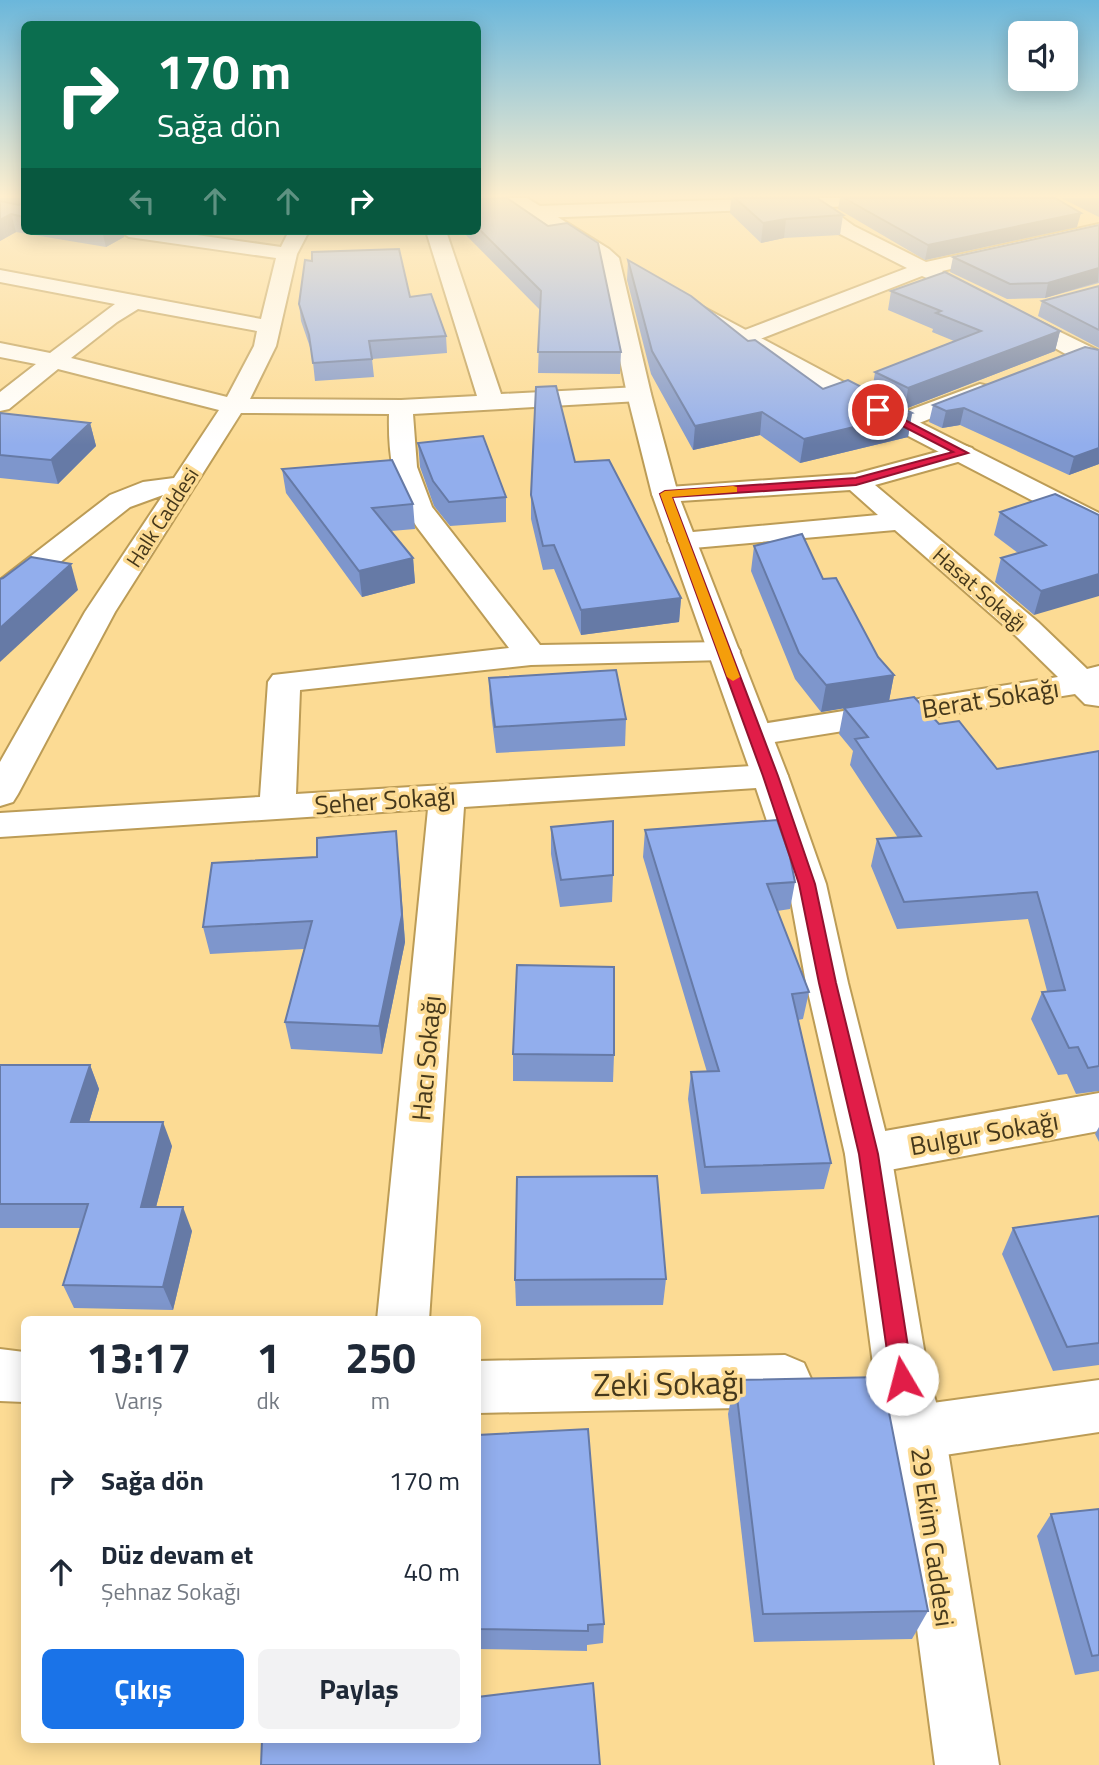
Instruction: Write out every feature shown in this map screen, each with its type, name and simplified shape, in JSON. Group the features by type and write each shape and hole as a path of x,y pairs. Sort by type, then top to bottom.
{"street":[{"path":"23,280 269,327"},
{"name":"Halk Caddesi","path":"0,794 100,612 234,406 265,346 282,280"},
{"path":"452,280 492,404"},
{"name":"29 Ekim Caddesi","path":"623,280 639,394 665,494 770,776 807,884 827,983 869,1154 902,1379 918,1432 967,1765"},
{"path":"745,338 894,280"},
{"path":"946,280 957,286"},
{"path":"677,298 900,422 1099,524"},
{"path":"0,404 109,317 134,302"},
{"path":"1040,307 996,306 1089,356"},
{"path":"0,351 55,361 234,406 401,407 639,394"},
{"path":"1054,362 1089,356"},
{"path":"900,422 1003,382"},
{"path":"401,407 400,450 413,498 531,655"},
{"path":"665,494 856,482 962,453"},
{"name":"Hasat Sokağı","path":"856,482 1094,686"},
{"path":"0,595 120,501 152,488 182,485"},
{"path":"682,541 902,521"},
{"path":"277,807 284,682 531,655 723,651"},
{"name":"Berat Sokağı","path":"755,736 1094,686"},
{"name":"Seher Sokağı","path":"0,825 770,776"},
{"name":"Hacı Sokağı","path":"403,1316 447,797"},
{"name":"Bulgur Sokağı","path":"869,1154 1099,1112"},
{"path":"0,1375 21,1377"},
{"name":"Zeki Sokağı","path":"481,1387 902,1379"},
{"path":"918,1432 1099,1406"}],"building":[{"path":"302,280 406,280 410,297 431,294 446,336 369,341 372,359 313,363 309,335 299,304"},
{"path":"530,280 606,280 621,352 538,352 541,291"},
{"path":"633,280 664,280 691,296 748,341 755,340 823,389 848,380 912,413 804,439 762,412 695,426 652,351"},
{"path":"921,280 961,280 1060,331 908,388 875,372 981,331 891,291"},
{"path":"1002,280 1057,280 1048,283 1010,284"},
{"path":"1099,286 1099,330 1042,301"},
{"path":"1085,347 1099,350 1099,448 1074,457 964,408 946,411 933,405"},
{"path":"556,386 575,462 609,460 681,598 581,610 554,545 543,546 531,495 536,387"},
{"path":"0,413 90,423 51,460 0,455"},
{"path":"483,436 506,497 449,502 433,481 418,443"},
{"path":"392,460 413,504 372,508 413,558 359,571 282,469"},
{"path":"1055,494 1099,515 1099,574 1041,591 1001,558 1046,545 1000,512"},
{"path":"802,534 823,579 836,578 878,657 894,675 826,685 799,653 754,546"},
{"path":"31,557 71,564 0,628 0,579"},
{"path":"616,670 626,719 495,727 489,678"},
{"path":"914,697 939,724 959,721 997,769 1099,751 1099,1066 1088,1068 1078,1047 1069,1048 1042,992 1065,990 1037,892 904,902 877,839 921,836 855,739 868,737 844,708"},
{"path":"777,820 790,857 795,882 767,884 809,992 792,994 831,1163 705,1167 691,1072 719,1071 645,830"},
{"path":"613,821 613,875 561,880 551,827"},
{"path":"396,831 402,915 379,1026 285,1022 312,921 203,927 212,863 317,857 317,838"},
{"path":"517,965 614,967 614,1055 513,1054"},
{"path":"0,1065 90,1065 71,1122 163,1122 141,1207 183,1207 163,1287 63,1285 88,1204 0,1204"},
{"path":"657,1176 666,1279 515,1280 517,1177"},
{"path":"1099,1216 1099,1343 1067,1347 1013,1228"},
{"path":"882,1377 928,1611 763,1614 735,1380"},
{"path":"588,1429 604,1624 588,1625 588,1631 481,1629 481,1435"},
{"path":"1099,1509 1099,1655 1092,1656 1051,1514"},
{"path":"593,1683 600,1765 261,1765 262,1743 481,1743 481,1697"}],"slow traffic":[{"path":"733,489 665,494 733,677"}],"route":[{"path":"878,410 962,453 856,482 665,494 770,776 807,884 827,983 869,1154 902,1379"}]}
